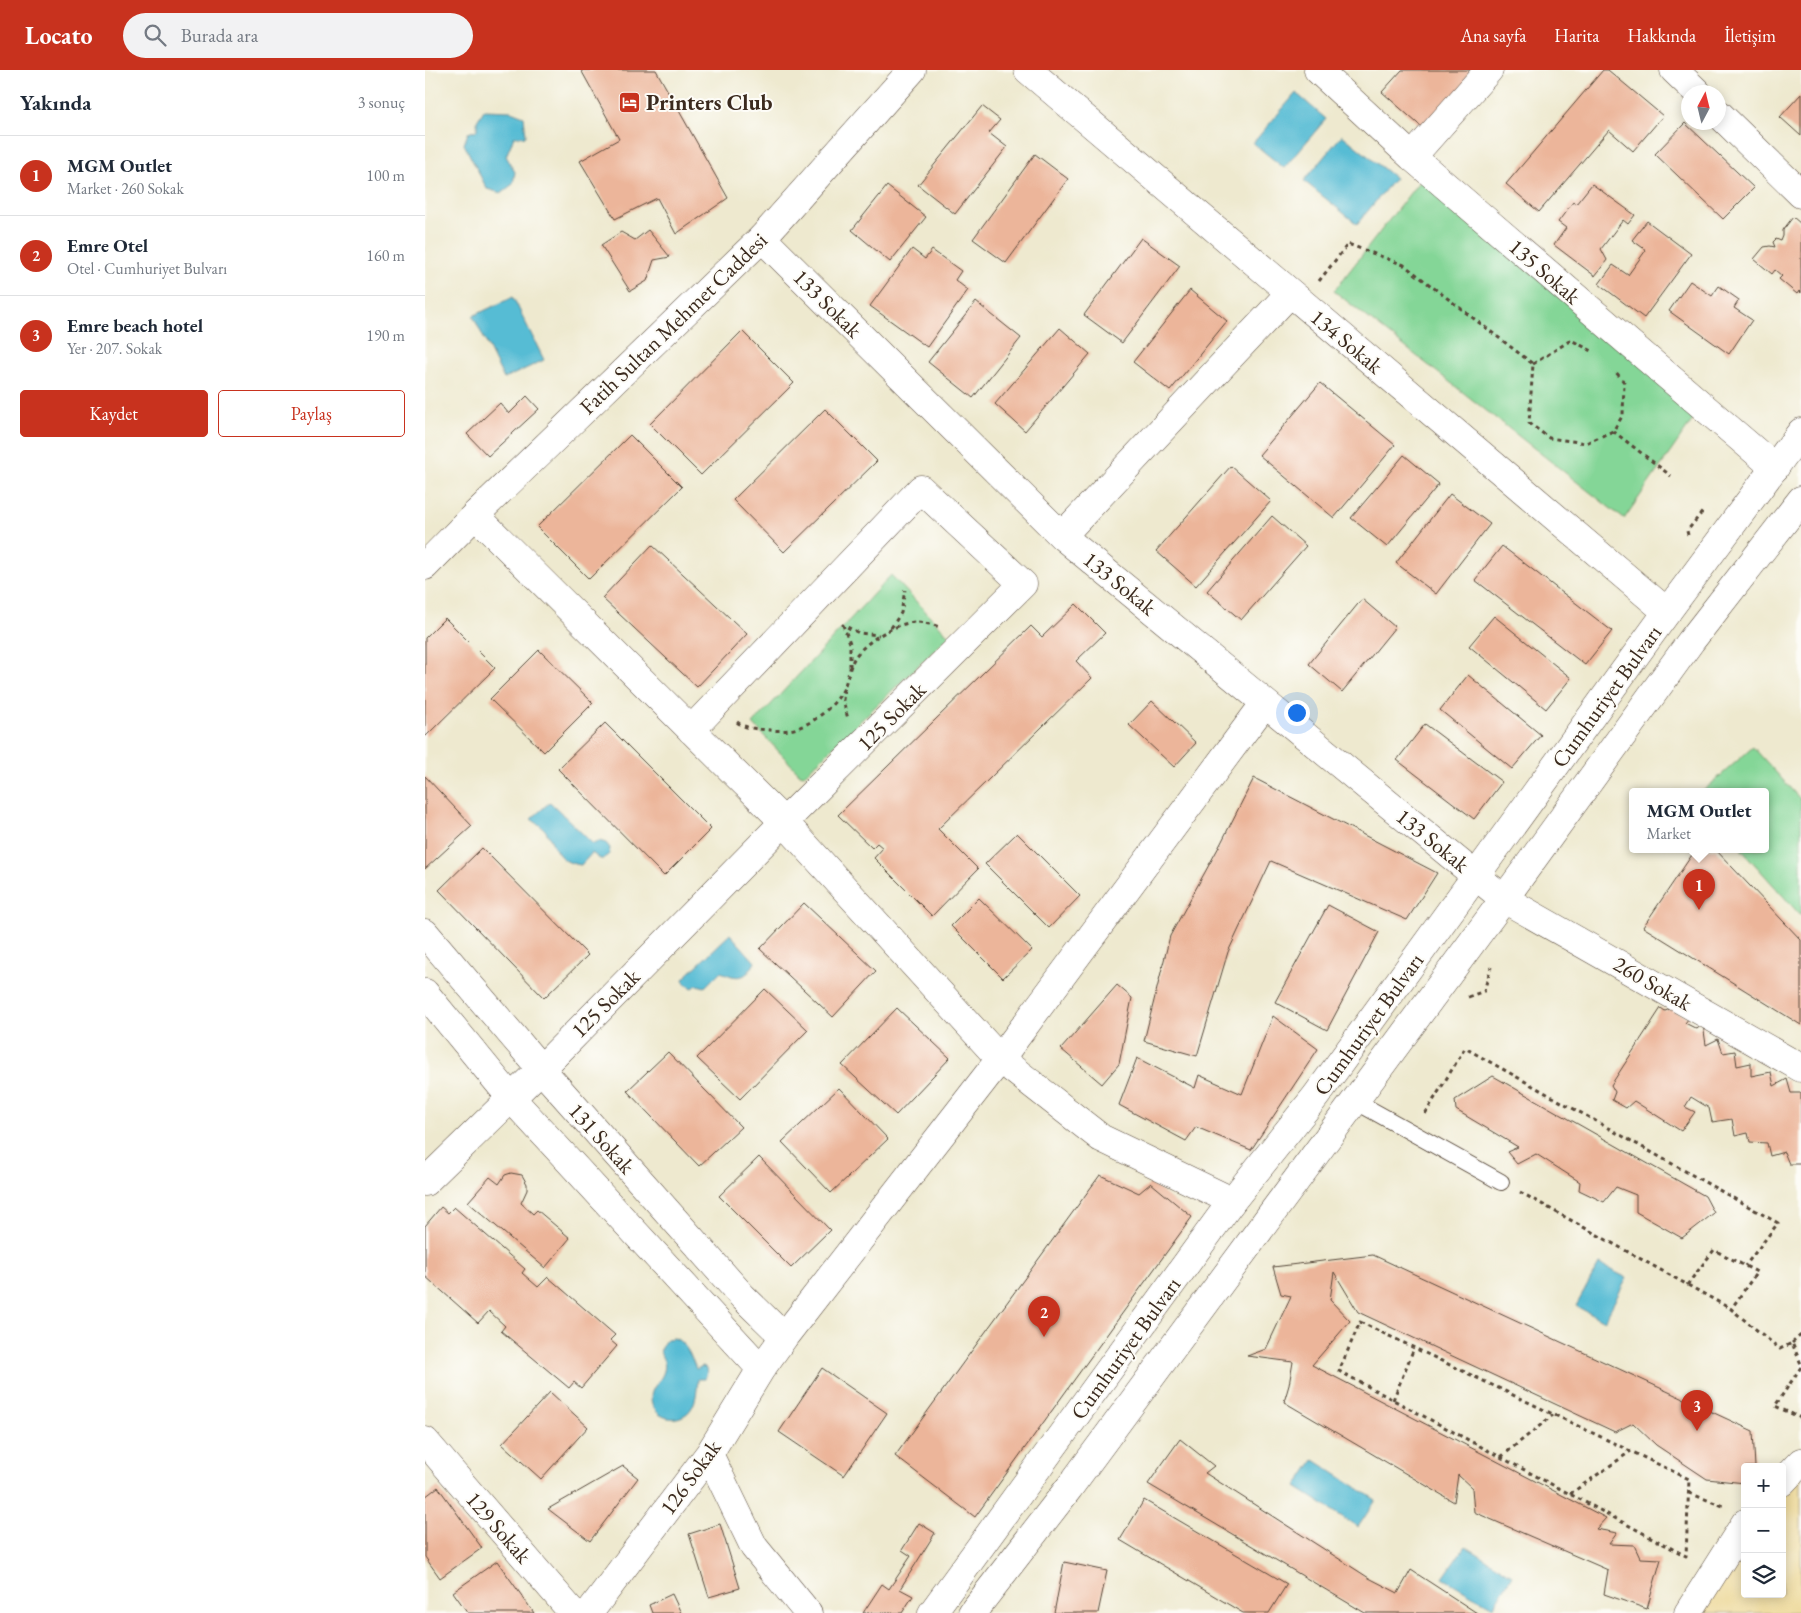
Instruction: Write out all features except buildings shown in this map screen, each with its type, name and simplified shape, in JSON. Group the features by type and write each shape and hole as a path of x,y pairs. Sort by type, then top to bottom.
{"street":[{"name":"Fatih Sultan Mehmet Caddesi","path":"425,566 475,515 762,238 912,70"},
{"name":"134 Sokak","path":"1028,70 1667,612"},
{"name":"135 Sokak","path":"1318,70 1412,157 1775,468"},
{"path":"1412,157 1489,70"},
{"path":"1674,70 1690,85"},
{"path":"1726,121 1801,194"},
{"name":"133 Sokak","path":"762,238 1062,536 1504,899"},
{"path":"1062,536 1296,298"},
{"name":"Cumhuriyet Bulvarı","path":"932,1613 1232,1201 1316,1096 1667,612 1801,432"},
{"name":"125 Sokak","path":"425,1182 541,1069 783,822 1023,584 921,489 691,730"},
{"name":"Cumhuriyet Bulvarı","path":"972,1613 1069,1488 1504,899 1691,641 1801,500"},
{"path":"475,515 783,822 1000,1058 1101,1138 1232,1201"},
{"name":"126 Sokak","path":"589,1613 709,1454 761,1368 784,1337 1000,1058 1265,703"},
{"name":"260 Sokak","path":"1504,899 1801,1068"},
{"name":"131 Sokak","path":"425,933 541,1069 743,1297 784,1337"},
{"path":"425,993 511,1098 761,1368"},
{"name":"129 Sokak","path":"425,1442 573,1613"},
{"path":"709,1454 754,1547 808,1613"},
{"path":"1786,1478 1801,1462"},
{"path":"1688,1613 1737,1516"}],"lane":[{"path":"1355,1101 1501,1182"}],"path":[{"path":"1296,298 1348,244 1404,265 1533,364"},
{"path":"1533,364 1571,340 1599,355"},
{"path":"1533,364 1529,423 1549,438 1586,443 1613,431 1623,415 1624,382 1612,367"},
{"path":"1613,431 1671,476"},
{"path":"756,729 789,730 799,728 827,709 839,697 844,688 855,657 866,645 889,630 896,623 901,613 905,590"},
{"path":"889,630 917,622 940,627"},
{"path":"850,670 850,643 843,625 859,633 880,636"},
{"path":"844,688 843,700 849,724"},
{"path":"1413,1134 1465,1048 1778,1223 1745,1266"},
{"path":"1501,1182 1731,1309 1781,1349 1801,1335"},
{"path":"1687,1284 1714,1250 1757,1272 1731,1309"},
{"path":"1360,1322 1689,1479 1686,1556 1393,1400 1339,1371 1360,1322"},
{"path":"1792,1343 1801,1365 1775,1406 1801,1418"},
{"path":"1393,1400 1414,1348"},
{"path":"1501,1457 1553,1414"},
{"path":"1570,1494 1631,1451"},
{"path":"1689,1492 1737,1516"}],"green space":[{"path":"1421,179 1699,411 1624,519 1334,291"},
{"path":"891,575 949,636 804,775 800,774 753,724"},
{"path":"1753,747 1801,800 1801,916 1745,853 1769,853 1769,788 1706,788"}],"sand":[{"path":"1801,1462 1801,1613 1688,1613 1741,1529 1741,1598 1786,1598 1786,1478"}],"water":[{"path":"1296,93 1326,119 1284,168 1253,143"},
{"path":"484,110 511,111 524,116 526,136 514,137 506,156 515,172 513,184 501,193 487,189 464,144 468,133 477,130 477,121"},
{"path":"1342,135 1395,178 1357,224 1304,181"},
{"path":"513,297 544,360 504,379 473,316"},
{"path":"550,802 593,844 599,841 606,843 610,848 609,855 600,859 592,853 581,865 562,858 546,831 531,819"},
{"path":"730,934 755,962 749,972 744,976 737,977 720,972 705,987 697,985 693,988 685,984 683,979"},
{"path":"1599,1264 1627,1278 1604,1321 1576,1306"},
{"path":"674,1338 685,1347 696,1369 703,1366 707,1372 705,1379 698,1379 696,1398 691,1409 680,1417 667,1418 656,1411 651,1394 664,1371 665,1366 661,1349 667,1339"},
{"path":"1314,1460 1376,1500 1358,1527 1296,1487"},
{"path":"1465,1546 1512,1575 1493,1607 1443,1578"}],"place":[{"name":"Printers Club","path":"630,102"},
{"name":"MGM Outlet","path":"1699,910"},
{"name":"Emre Otel","path":"1044,1337"},
{"name":"Emre beach hotel","path":"1697,1431"}]}
